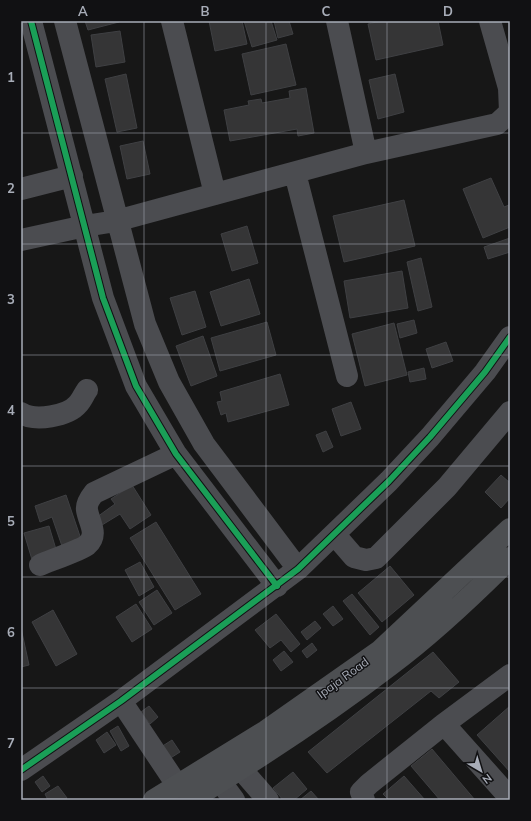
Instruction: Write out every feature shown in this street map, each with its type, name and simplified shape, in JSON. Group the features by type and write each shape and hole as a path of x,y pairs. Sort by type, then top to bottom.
{"main road":[{"name":"Ipaja Road","path":"154,800 185,795 220,781 241,769 330,709 386,658 510,529"},
{"name":"Ipaja Road","path":"185,795 266,731 386,658 470,598 510,558"}],"street":[{"path":"31,21 103,298 136,386 176,454 277,586"},
{"path":"65,21 116,221 145,324 169,382 204,444 298,568"},
{"path":"172,21 215,194"},
{"path":"337,21 366,153"},
{"path":"21,240 116,221 366,153 497,124 510,112 510,88 490,21"},
{"path":"295,173 347,376"},
{"path":"21,189 72,176"},
{"path":"21,770 121,701 277,586 298,568 335,535 430,438 485,372 510,337"},
{"path":"21,413 38,418 67,413 78,404 87,390"},
{"path":"335,535 354,557 366,560 376,558 447,487 510,412"},
{"path":"40,565 86,546 92,538 93,527 87,510 89,500 94,493 176,454"},
{"path":"364,800 361,792 370,784 444,724 510,675"},
{"path":"121,701 185,795"},
{"path":"444,724 510,798"},
{"path":"241,769 268,800"},
{"path":"220,781 234,800"}],"building":[{"path":"85,21 119,21 119,22 88,30"},
{"path":"209,21 242,21 247,44 215,51"},
{"path":"244,21 271,21 277,40 252,47"},
{"path":"274,21 289,21 293,34 278,38"},
{"path":"381,21 438,21 443,45 376,60 368,24"},
{"path":"120,31 125,62 96,67 91,35"},
{"path":"286,44 296,85 251,95 242,54"},
{"path":"126,74 137,128 117,132 105,79"},
{"path":"395,74 404,112 378,119 369,80"},
{"path":"306,88 314,133 298,136 297,129 230,141 224,110 249,105 248,101 261,99 262,103 290,98 289,91"},
{"path":"143,141 150,174 127,179 120,146"},
{"path":"491,178 504,207 509,205 510,227 483,238 463,189"},
{"path":"404,200 415,246 344,262 333,216"},
{"path":"247,226 258,263 232,271 221,234"},
{"path":"510,238 510,252 488,259 484,247"},
{"path":"421,258 432,307 418,311 407,262"},
{"path":"402,271 408,308 350,318 344,281"},
{"path":"249,279 260,314 221,326 210,292"},
{"path":"195,291 206,327 182,335 170,298"},
{"path":"414,320 417,333 400,338 397,324"},
{"path":"267,322 276,355 220,371 211,338"},
{"path":"394,323 407,375 365,386 352,334"},
{"path":"203,336 217,376 191,386 176,346"},
{"path":"446,342 453,361 432,368 426,349"},
{"path":"424,368 426,379 410,382 408,372"},
{"path":"280,374 289,405 228,422 226,413 221,415 217,402 222,401 220,392"},
{"path":"351,402 361,429 341,436 332,409"},
{"path":"326,431 333,447 323,452 316,435"},
{"path":"501,475 510,483 510,498 501,508 485,492"},
{"path":"132,485 151,515 130,529 120,514 102,525 97,517 115,504 111,499"},
{"path":"66,495 82,542 63,549 52,517 40,522 35,506"},
{"path":"156,522 201,594 175,610 130,538"},
{"path":"49,526 58,556 33,563 24,533"},
{"path":"140,562 154,587 139,596 125,570"},
{"path":"390,566 414,595 382,622 358,593"},
{"path":"157,590 172,613 154,625 139,602"},
{"path":"352,594 379,627 370,635 343,601"},
{"path":"136,604 152,629 132,642 116,617"},
{"path":"333,606 343,619 333,626 323,614"},
{"path":"53,610 77,654 56,666 32,622"},
{"path":"276,614 300,644 291,652 281,640 270,648 255,630"},
{"path":"315,621 321,628 307,640 301,632"},
{"path":"21,628 29,665 21,667"},
{"path":"312,643 317,650 307,658 302,651"},
{"path":"284,651 293,662 281,671 273,660"},
{"path":"433,652 459,682 439,698 431,691 327,773 308,752"},
{"path":"149,706 158,717 150,724 141,712"},
{"path":"510,706 510,772 477,735"},
{"path":"118,726 129,746 121,751 110,731"},
{"path":"107,732 116,745 104,753 96,740"},
{"path":"172,740 180,752 169,759 161,747"},
{"path":"432,749 475,800 440,800 411,766"},
{"path":"293,772 307,789 294,800 283,800 273,788"},
{"path":"43,776 50,786 42,792 35,782"},
{"path":"404,776 425,800 389,800 383,794"},
{"path":"58,786 67,798 64,800 48,800 45,794"},
{"path":"311,791 319,800 300,800"}],"cycle path":[{"path":"31,21 103,298 136,386 176,454 277,586"},
{"path":"21,770 121,701 298,569 389,481 430,437 485,372 510,337"}]}
